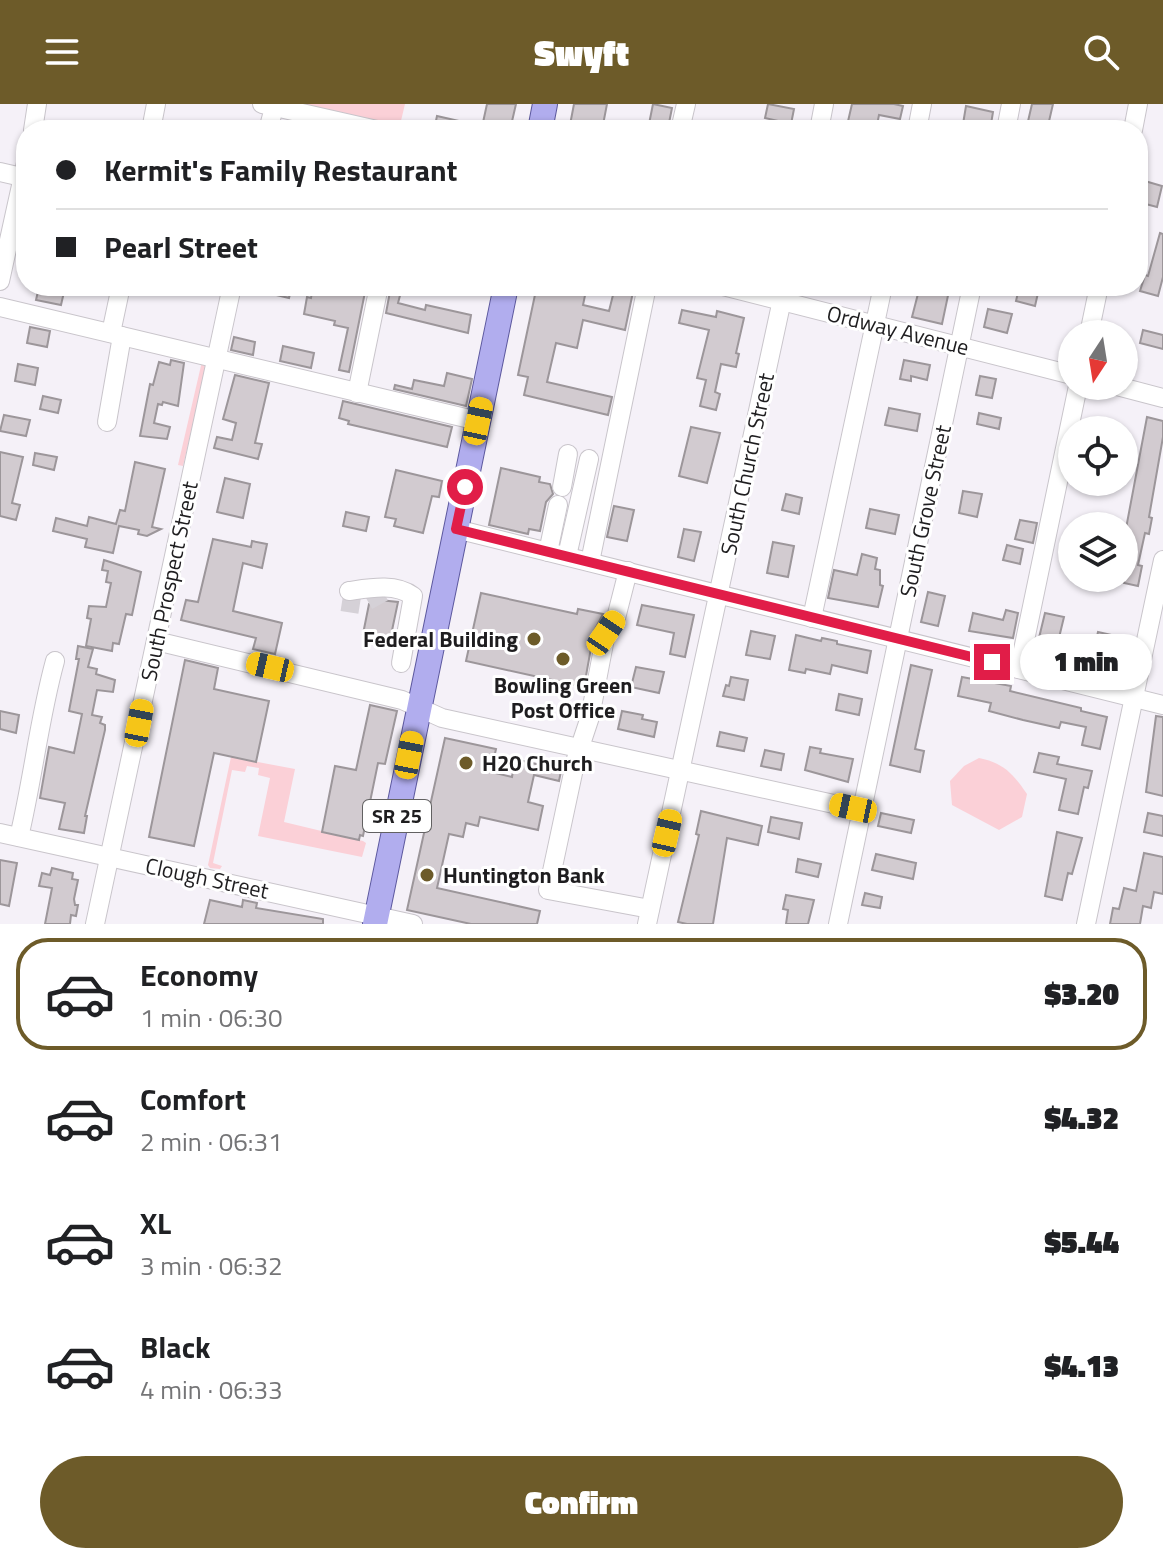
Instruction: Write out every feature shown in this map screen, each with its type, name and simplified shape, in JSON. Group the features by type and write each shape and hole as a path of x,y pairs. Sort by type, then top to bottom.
{"main road":[{"name":"SR 25","path":"376,920 478,421 499,296"}],"street":[{"path":"270,105 334,120"},
{"path":"0,281 16,212"},
{"path":"107,422 120,296"},
{"name":"South Prospect Street","path":"95,924 230,296"},
{"path":"357,393 377,296"},
{"path":"590,562 645,296"},
{"name":"South Church Street","path":"649,916 783,296"},
{"name":"Ordway Avenue","path":"793,296 875,324 1058,371"},
{"path":"812,618 881,296"},
{"name":"South Grove Street","path":"838,924 970,296"},
{"path":"1092,320 1097,296"},
{"path":"0,307 478,421"},
{"path":"1138,391 1163,398"},
{"path":"1019,669 1075,400"},
{"path":"579,456 558,554 563,497 579,456"},
{"path":"456,529 1163,705"},
{"path":"1086,924 1163,560"},
{"path":"628,571 616,618 606,633 548,890 649,916"},
{"path":"349,591 378,587 405,590 413,596 401,663"},
{"path":"156,641 402,700 442,718 583,741 681,770 861,810"},
{"path":"19,837 55,661"},
{"name":"Clough Street","path":"0,833 376,920 413,924"}],"shaded area":[{"path":"290,104 405,104 401,120 356,120"},
{"path":"203,357 208,361 183,466 178,465"},
{"path":"231,757 295,769 284,822 363,841 366,843 362,857 258,836 270,778 258,775 259,768 247,766 245,772 232,770 213,863 222,866 220,869 210,868 208,865"},
{"path":"979,758 1007,770 1027,794 1022,817 999,830 952,805 950,781 964,766"}],"building":[{"path":"487,104 516,104 512,120 484,120"},
{"path":"574,104 607,104 604,120 571,120"},
{"path":"653,104 672,108 670,120 650,120"},
{"path":"768,104 794,109 792,120 765,118"},
{"path":"852,104 903,106 900,119 879,115 878,120 848,120"},
{"path":"1032,104 1053,104 1049,120 1028,120"},
{"path":"966,106 993,112 992,120 964,120"},
{"path":"1148,182 1162,186 1157,207 1148,205"},
{"path":"1160,233 1163,234 1163,277 1158,296 1148,293 1148,276"},
{"path":"37,296 63,296 61,305 36,300"},
{"path":"364,296 349,372 339,370 348,328 334,325 335,321 304,314 307,297"},
{"path":"389,296 400,296 398,303 425,310 426,305 471,315 468,333 386,313"},
{"path":"535,296 585,296 583,305 609,311 613,296 632,296 625,330 583,320 577,348 556,343 547,382 612,397 608,415 524,395 528,377 518,375"},
{"path":"917,296 948,296 942,324 912,317"},
{"path":"1017,296 1037,296 1035,306 1016,301"},
{"path":"988,309 1012,314 1007,333 984,327"},
{"path":"682,310 716,317 717,311 744,318 736,367 721,364 715,392 720,394 716,410 700,406 706,380 697,378 709,330 679,323"},
{"path":"30,327 50,331 47,347 27,343"},
{"path":"1143,330 1163,335 1163,349 1140,343"},
{"path":"234,337 255,342 253,355 231,350"},
{"path":"283,346 314,353 311,368 280,361"},
{"path":"171,360 184,363 178,406 163,402 162,405 158,404 154,423 170,427 167,439 140,436 150,384 153,385 159,362 170,365"},
{"path":"904,360 930,365 927,380 911,376 911,381 900,379"},
{"path":"18,364 38,368 35,385 15,381"},
{"path":"447,373 472,379 466,406 394,389 395,385 412,389 414,380 444,386"},
{"path":"235,375 269,383 255,443 262,444 258,459 214,448 217,437 232,440 236,423 223,419"},
{"path":"980,376 996,379 992,398 976,395"},
{"path":"43,396 61,400 58,413 40,409"},
{"path":"343,401 452,427 447,447 348,424 349,421 339,418"},
{"path":"889,408 920,414 917,431 885,425"},
{"path":"979,413 1001,418 999,429 977,424"},
{"path":"4,415 30,420 26,436 0,431"},
{"path":"1147,417 1163,421 1149,517 1152,518 1149,534 1145,533 1138,565 1138,512 1129,512 1132,496 1138,496 1138,465"},
{"path":"691,427 720,433 707,483 679,476"},
{"path":"0,452 23,457 12,503 20,505 16,520 0,516"},
{"path":"35,453 57,457 54,470 33,465"},
{"path":"135,462 165,469 152,527 161,529 147,536 138,534 139,530 119,526 113,553 85,547 87,539 53,531 56,518 87,526 89,517 116,524 120,510 125,511"},
{"path":"501,468 540,477 539,482 550,484 553,494 546,502 540,531 529,529 528,534 489,525"},
{"path":"396,470 442,481 439,497 432,496 423,533 394,526 396,519 385,517"},
{"path":"225,478 250,484 243,518 217,512"},
{"path":"963,491 982,494 977,517 959,513"},
{"path":"786,494 802,498 799,514 782,510"},
{"path":"614,506 634,510 627,541 607,537"},
{"path":"870,509 899,515 895,534 866,528"},
{"path":"346,512 369,517 366,531 343,526"},
{"path":"1020,520 1037,523 1033,543 1015,539"},
{"path":"684,529 701,532 694,561 678,557"},
{"path":"213,539 251,547 252,541 267,544 262,568 243,563 233,611 282,623 275,654 253,649 256,638 181,620 186,600 198,602"},
{"path":"773,542 794,546 788,577 767,573"},
{"path":"1007,545 1023,549 1020,564 1003,560"},
{"path":"862,554 877,558 875,569 880,570 880,585 883,586 878,607 828,598 834,570 857,575"},
{"path":"104,560 141,572 132,615 126,614 119,644 113,643 112,651 86,646 91,619 87,618 89,606 106,607 111,583 106,582 108,571 102,570"},
{"path":"1138,565 1142,566 1138,586"},
{"path":"928,592 945,596 938,626 921,622"},
{"name":"Federal Building","path":"481,593 577,614 578,609 603,614 594,631 584,687 466,661"},
{"path":"379,600 398,602 390,640 363,634 369,604"},
{"path":"642,605 694,615 685,657 670,654 674,633 637,625"},
{"path":"1006,610 1018,613 1013,638 969,631 973,613 1003,620"},
{"path":"1045,613 1064,617 1056,650 1037,646"},
{"path":"751,631 775,636 770,659 746,655"},
{"path":"1098,632 1116,636 1111,662 1092,658"},
{"path":"796,635 837,641 837,644 871,651 867,673 832,665 830,674 806,669 805,673 789,670"},
{"path":"78,646 93,649 88,667 97,669 96,674 115,680 113,692 97,690 92,715 102,717 100,723 105,725 105,730 85,816 84,833 59,829 65,803 40,798 49,747 74,753 82,714 69,711 79,659 76,659"},
{"path":"185,660 218,668 214,689 269,701 256,762 214,753 194,846 149,837"},
{"path":"911,665 932,670 915,749 924,751 920,772 890,765"},
{"path":"636,667 664,672 659,693 631,687"},
{"path":"731,677 748,680 744,700 723,696"},
{"path":"962,677 1011,686 1010,691 1107,717 1100,749 1082,745 1086,727 1061,722 1059,728 1023,720 989,711 991,703 958,696"},
{"path":"839,694 862,699 859,715 836,710"},
{"path":"370,705 397,711 385,764 378,763 363,836 360,835 359,840 322,832 335,766 356,770"},
{"path":"0,711 19,715 16,733 0,729"},
{"path":"622,711 643,715 642,719 657,722 654,737 618,729"},
{"path":"1156,716 1163,717 1163,796 1146,792"},
{"path":"720,732 747,738 744,751 717,746"},
{"path":"445,738 496,749 491,772 512,777 515,759 545,766 546,763 562,766 559,781 534,775 528,802 543,806 538,830 480,817 478,826 466,823 463,837 449,834 437,888 540,911 537,924 471,924 407,910"},
{"path":"810,747 821,749 820,753 853,759 848,782 805,770"},
{"path":"765,750 784,754 781,770 761,766"},
{"path":"1039,753 1059,757 1057,764 1092,771 1088,788 1084,787 1078,814 1059,810 1066,779 1034,772"},
{"path":"701,811 762,826 758,845 727,838 713,924 687,924 678,922 699,835 696,834"},
{"path":"881,813 914,820 911,833 878,826"},
{"path":"1148,813 1163,816 1163,836 1144,832"},
{"path":"771,817 802,823 799,839 768,832"},
{"path":"1057,832 1082,838 1072,874 1068,873 1062,900 1045,896"},
{"path":"1144,853 1163,857 1163,894 1154,892 1151,908 1143,906 1140,924 1110,924 1113,908 1119,909 1124,888 1136,891"},
{"path":"876,854 916,863 913,879 872,870"},
{"path":"798,859 821,864 818,877 796,872"},
{"path":"0,860 17,863 9,906 0,904"},
{"path":"52,868 73,873 72,879 78,880 74,899 75,905 78,905 76,916 71,915 70,924 45,924 52,888 39,886 42,873 50,875"},
{"path":"865,893 882,897 880,908 862,905"},
{"path":"786,895 814,900 808,924 786,924 788,910 783,909"},
{"path":"210,900 242,907 243,900 257,903 256,908 323,919 323,924 204,924"}],"tunnel":[{"path":"342,602 361,605 391,588"}],"place":[{"name":"Federal Building","path":"534,639"},
{"name":"Bowling Green Post Office","path":"563,659"},
{"name":"H20 Church","path":"466,763"},
{"name":"Huntington Bank","path":"427,875"}],"route":[{"path":"465,487 456,529 992,662"}]}
